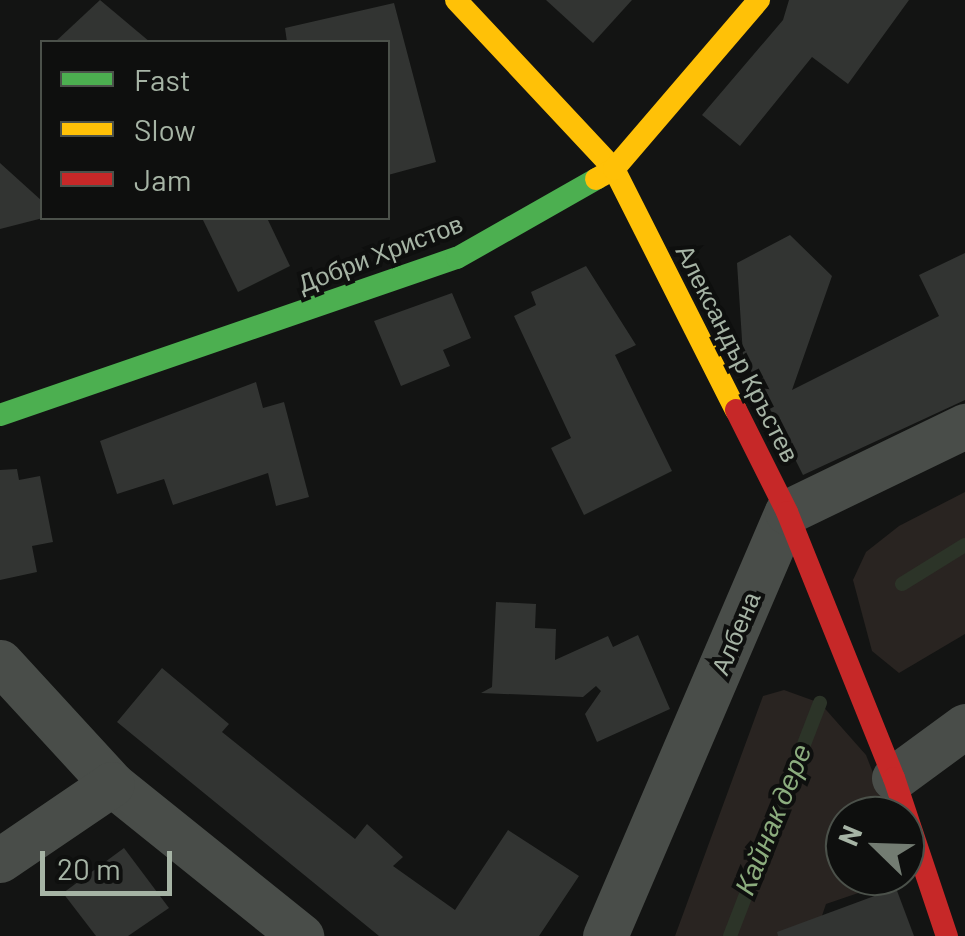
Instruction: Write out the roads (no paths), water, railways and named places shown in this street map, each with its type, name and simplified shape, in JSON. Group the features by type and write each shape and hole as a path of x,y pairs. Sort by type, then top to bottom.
{"street":[{"name":"Александър Кръстев","path":"456,0 614,169 787,512 894,778 947,936"},
{"name":"Добри Христов","path":"0,416 457,258 614,169 759,0"},
{"path":"787,512 965,426"},
{"name":"Албена","path":"605,936 787,512"},
{"path":"0,662 112,784 301,936"},
{"path":"894,778 965,726"},
{"path":"0,860 112,784"}],"waterway":[{"name":"Кайнак дере","path":"902,584 965,545"},
{"name":"Кайнак дере","path":"730,936 820,703"}]}
